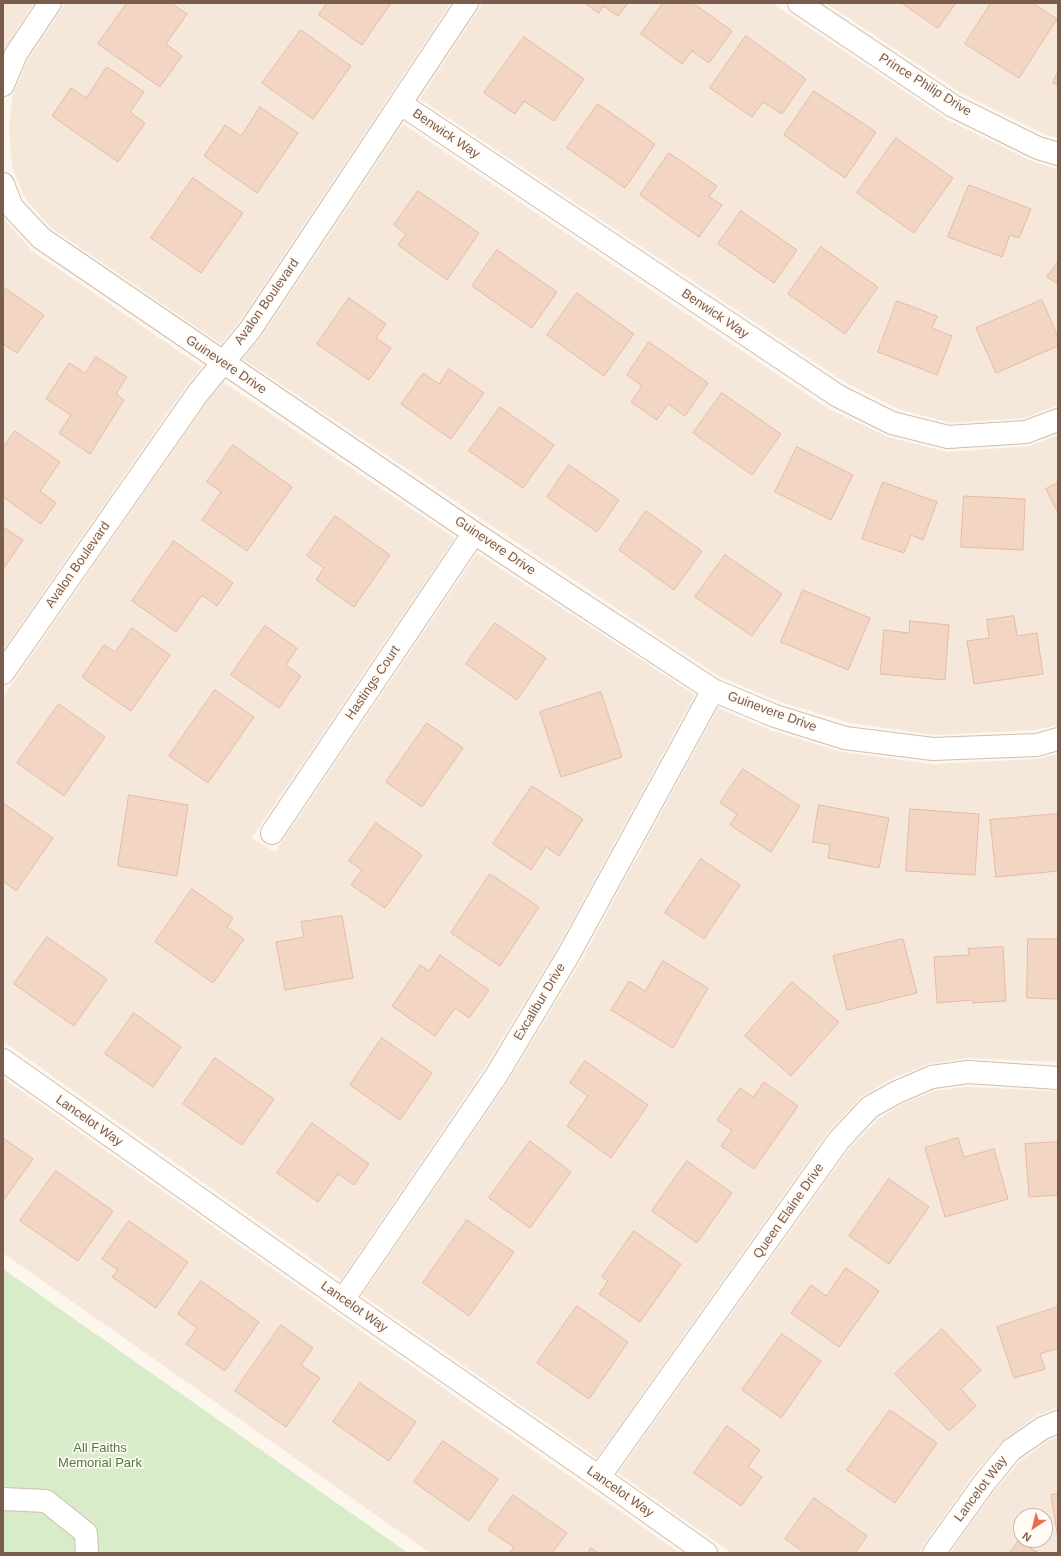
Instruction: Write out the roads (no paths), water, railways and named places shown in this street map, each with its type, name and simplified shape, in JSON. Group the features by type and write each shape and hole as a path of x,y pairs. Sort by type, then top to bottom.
{"street":[{"path":"3,85 16,54 50,3"},
{"name":"Avalon Boulevard","path":"3,673 198,392 250,330 467,3"},
{"name":"Prince Philip Drive","path":"799,3 953,106 1038,148 1058,154"},
{"name":"Benwick Way","path":"401,104 838,396 892,423 948,437 1026,432 1058,420"},
{"name":"Guinevere Drive","path":"3,184 12,207 41,238 474,533 713,690 776,716 845,738 933,749 1037,745 1058,740"},
{"name":"Hastings Court","path":"272,833 474,533"},
{"name":"Excalibur Drive","path":"343,1300 496,1076 570,954 713,690"},
{"name":"Lancelot Way","path":"3,1060 343,1300 706,1553"},
{"name":"Queen Elaine Drive","path":"599,1477 839,1140 870,1107 897,1092 932,1078 968,1072 1058,1078"},
{"name":"Lancelot Way","path":"934,1553 984,1482 1011,1450 1043,1428 1058,1422"},
{"path":"3,1499 46,1501 86,1533 87,1553"}],"park label":[{"name":"All Faiths Memorial Park","path":"100,1456"}]}
